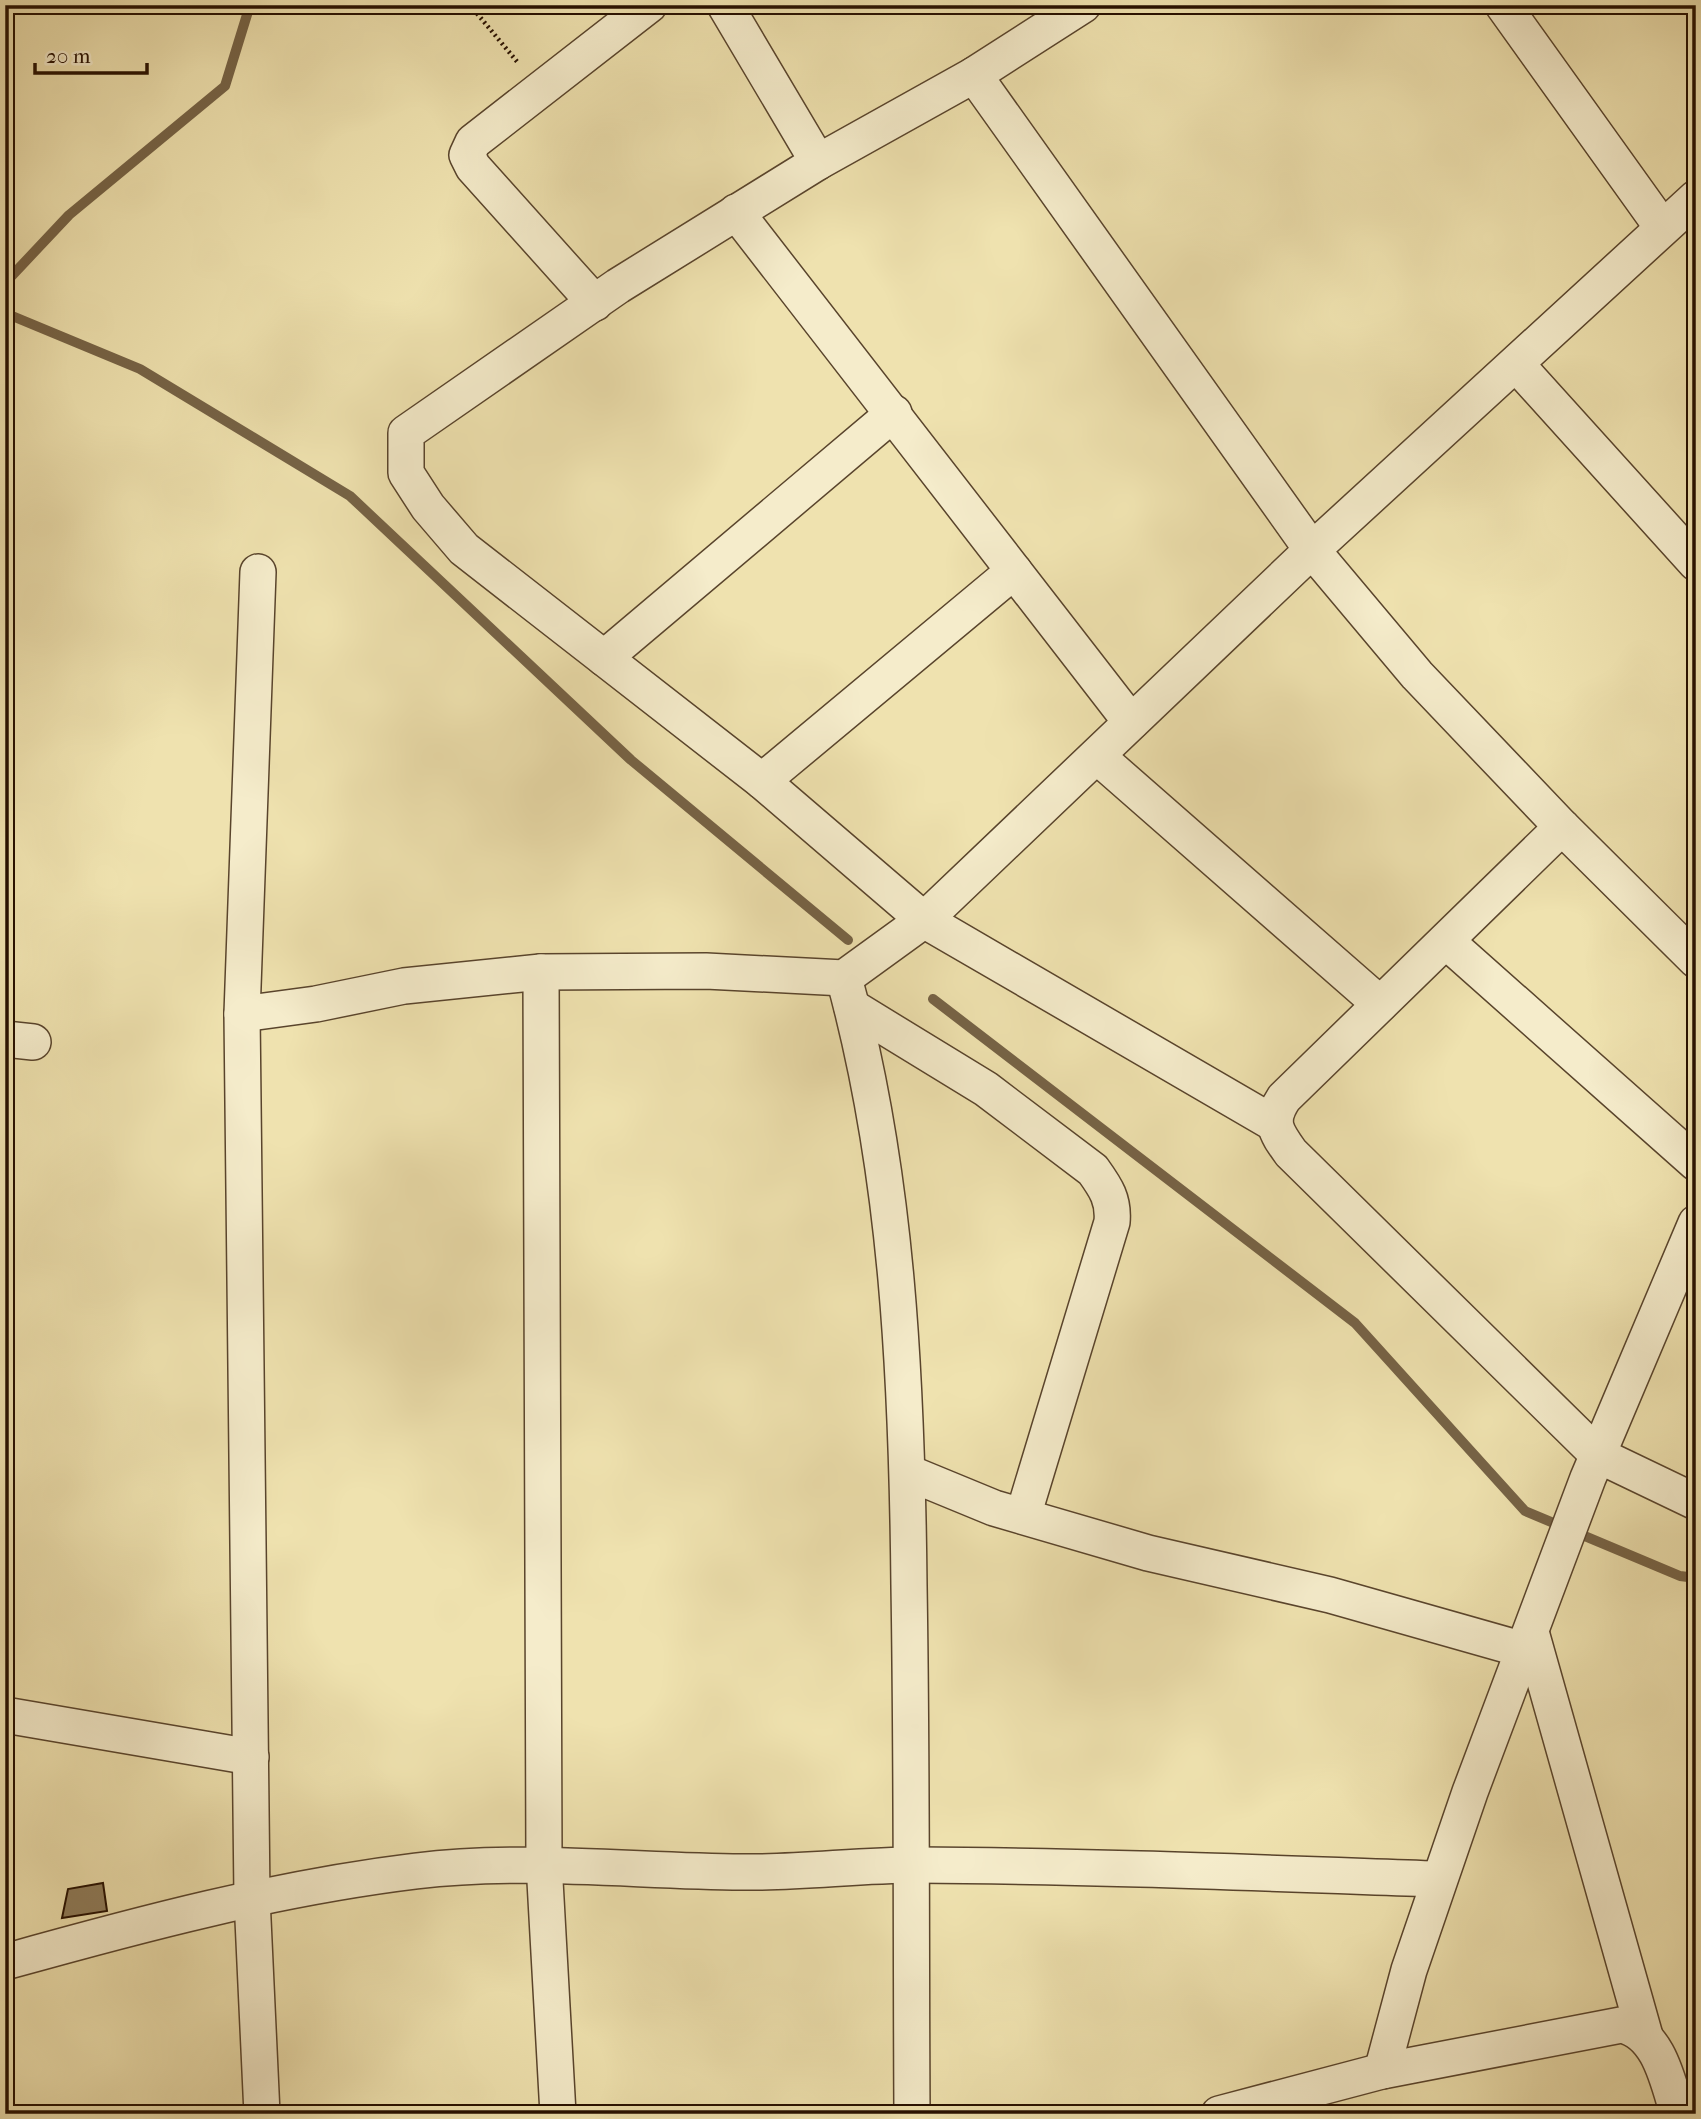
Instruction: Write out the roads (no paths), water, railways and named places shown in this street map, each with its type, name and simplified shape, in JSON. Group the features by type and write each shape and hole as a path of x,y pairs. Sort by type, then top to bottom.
{"street":[{"path":"595,303 473,167 467,155 473,142 649,5"},
{"path":"725,5 818,162"},
{"path":"1083,5 974,75 818,162 736,212 595,303 406,433 406,473 428,507 464,549 762,781 923,920 1275,1124"},
{"path":"848,992 1098,757 1131,722 1312,550 1685,213 1503,5"},
{"path":"974,75 1312,550 1417,675 1562,827 1696,960"},
{"path":"736,212 1131,722"},
{"path":"1517,365 1696,563"},
{"path":"604,658 894,413"},
{"path":"762,781 1014,571"},
{"path":"258,572 242,1014 251,1898 261,2114"},
{"path":"1098,757 1380,1004"},
{"path":"1562,827 1284,1098 1275,1112 1275,1124 1291,1153 1593,1467 1696,1502"},
{"path":"1446,941 1696,1163"},
{"path":"242,1014 316,1004 404,986 541,972 706,971 848,992 986,1089 1093,1170 1107,1188 1113,1206 1112,1222 1023,1516"},
{"path":"541,972 544,1863 558,2114"},
{"path":"848,992 885,1176 898,1296 909,1473 912,2114"},
{"path":"1382,2071 1438,1879 1593,1467 1696,1223"},
{"path":"909,1473 1023,1516 1148,1553 1528,1641"},
{"path":"1528,1641 1645,2036 1656,2052 1678,2114"},
{"path":"5,1715 251,1757"},
{"path":"5,1962 161,1918 251,1898 417,1871 544,1863 744,1872 911,1865 1100,1867 1438,1879"},
{"path":"1219,2114 1382,2071 1589,2029 1621,2025 1634,2028 1645,2036"}],"waterway":[{"path":"5,283 69,215 225,86 250,5"},
{"path":"5,313 140,369 350,496 631,760 848,940"},
{"path":"933,999 1355,1323 1525,1511 1680,1576 1696,1578"}]}
